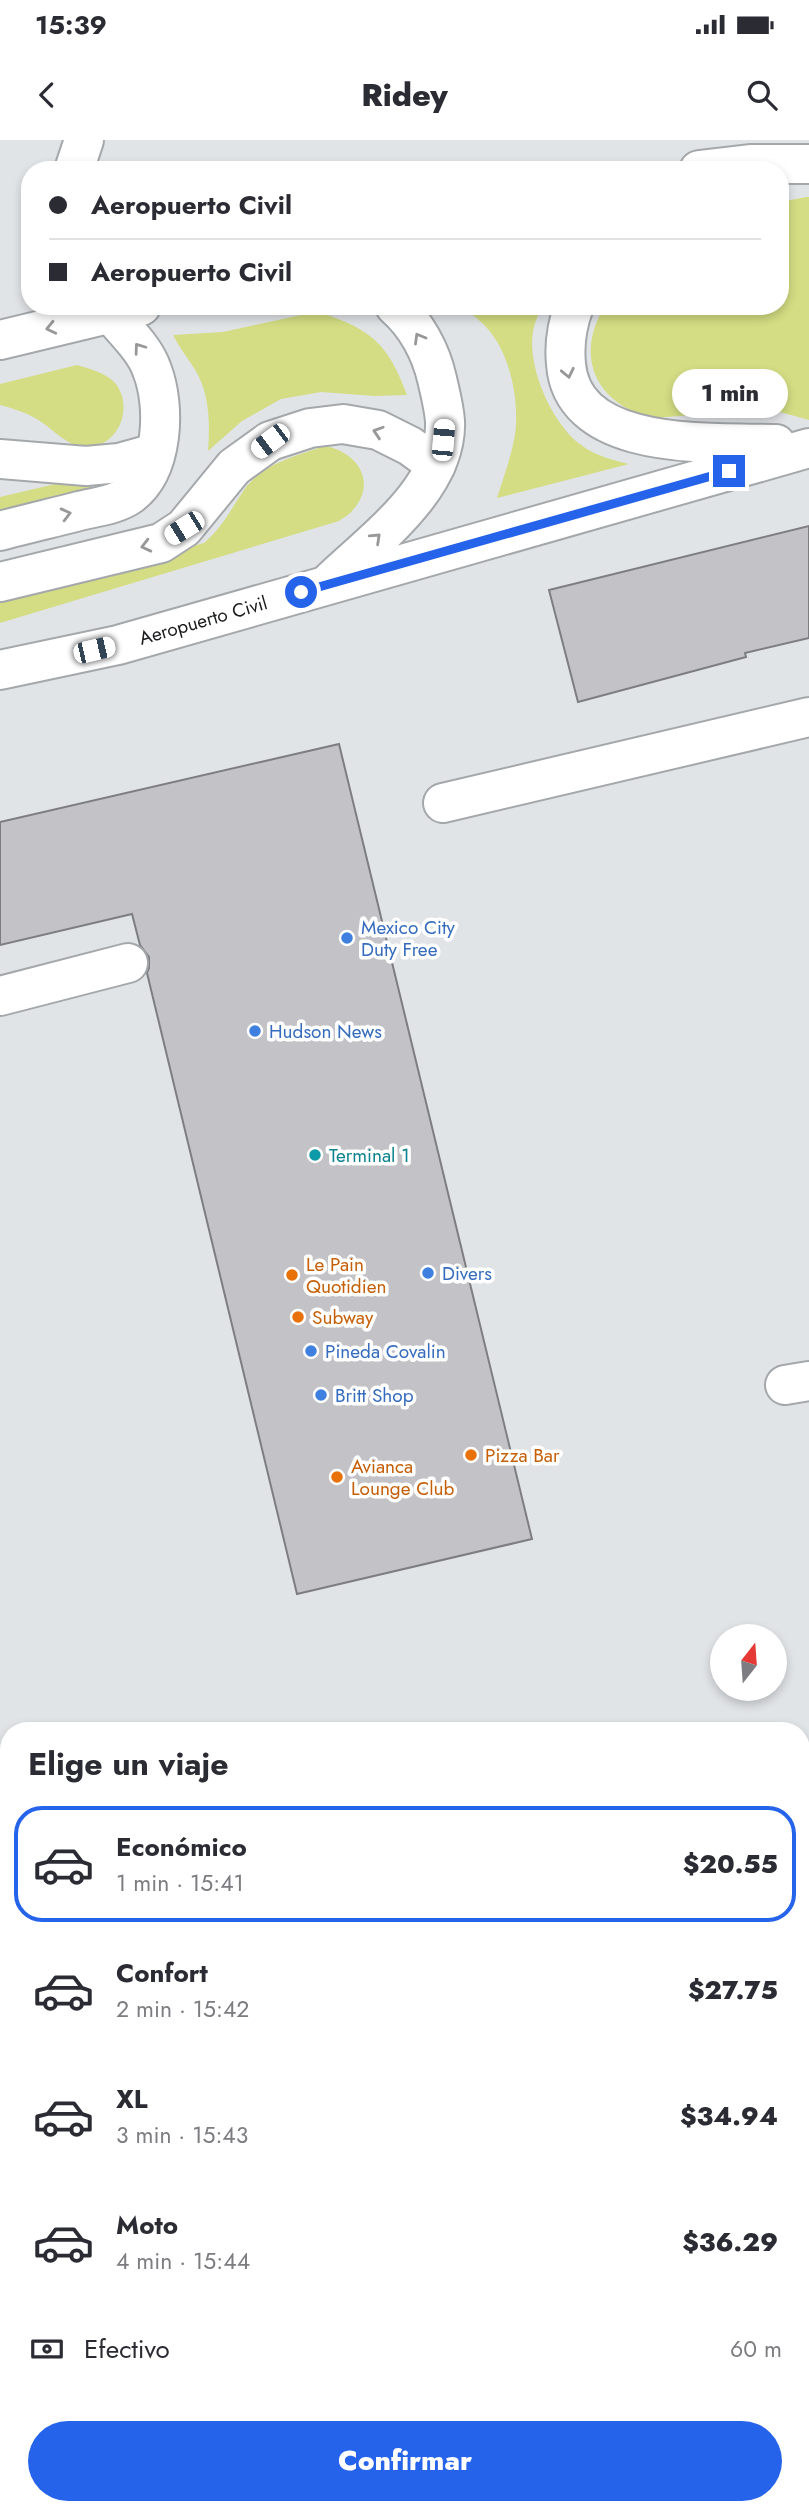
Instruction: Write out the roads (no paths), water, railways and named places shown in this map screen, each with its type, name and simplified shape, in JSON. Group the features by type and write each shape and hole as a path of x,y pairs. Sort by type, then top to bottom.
{"street":[{"path":"77,161 84,140"},
{"path":"716,161 750,140"},
{"path":"789,164 809,164"},
{"path":"0,340 105,315"},
{"path":"0,531 106,505 129,495 146,478 160,428 160,401 152,369 128,315"},
{"path":"327,584 417,496 436,465 445,421 434,366 420,337 405,315"},
{"path":"571,315 567,331 567,372 573,391 585,408 601,420 618,428 706,444 809,445"},
{"path":"0,582 161,543 184,528 234,467 270,441 310,428 342,424 378,430 410,446 436,465"},
{"name":"Aeropuerto Civil","path":"0,670 118,645 809,445"},
{"path":"0,459 86,466 120,463 155,453"},
{"path":"443,803 809,717"},
{"path":"0,996 128,963"}],"place":[{"name":"Mexico City Duty Free","path":"347,938"},
{"name":"Hudson News","path":"255,1031"},
{"name":"Terminal 1","path":"315,1155"},
{"name":"Divers","path":"428,1273"},
{"name":"Le Pain Quotidien","path":"292,1275"},
{"name":"Subway","path":"298,1317"},
{"name":"Pineda Covalin","path":"311,1351"},
{"name":"Britt Shop","path":"321,1395"},
{"name":"Pizza Bar","path":"471,1455"},
{"name":"Avianca Lounge Club","path":"337,1477"}]}
